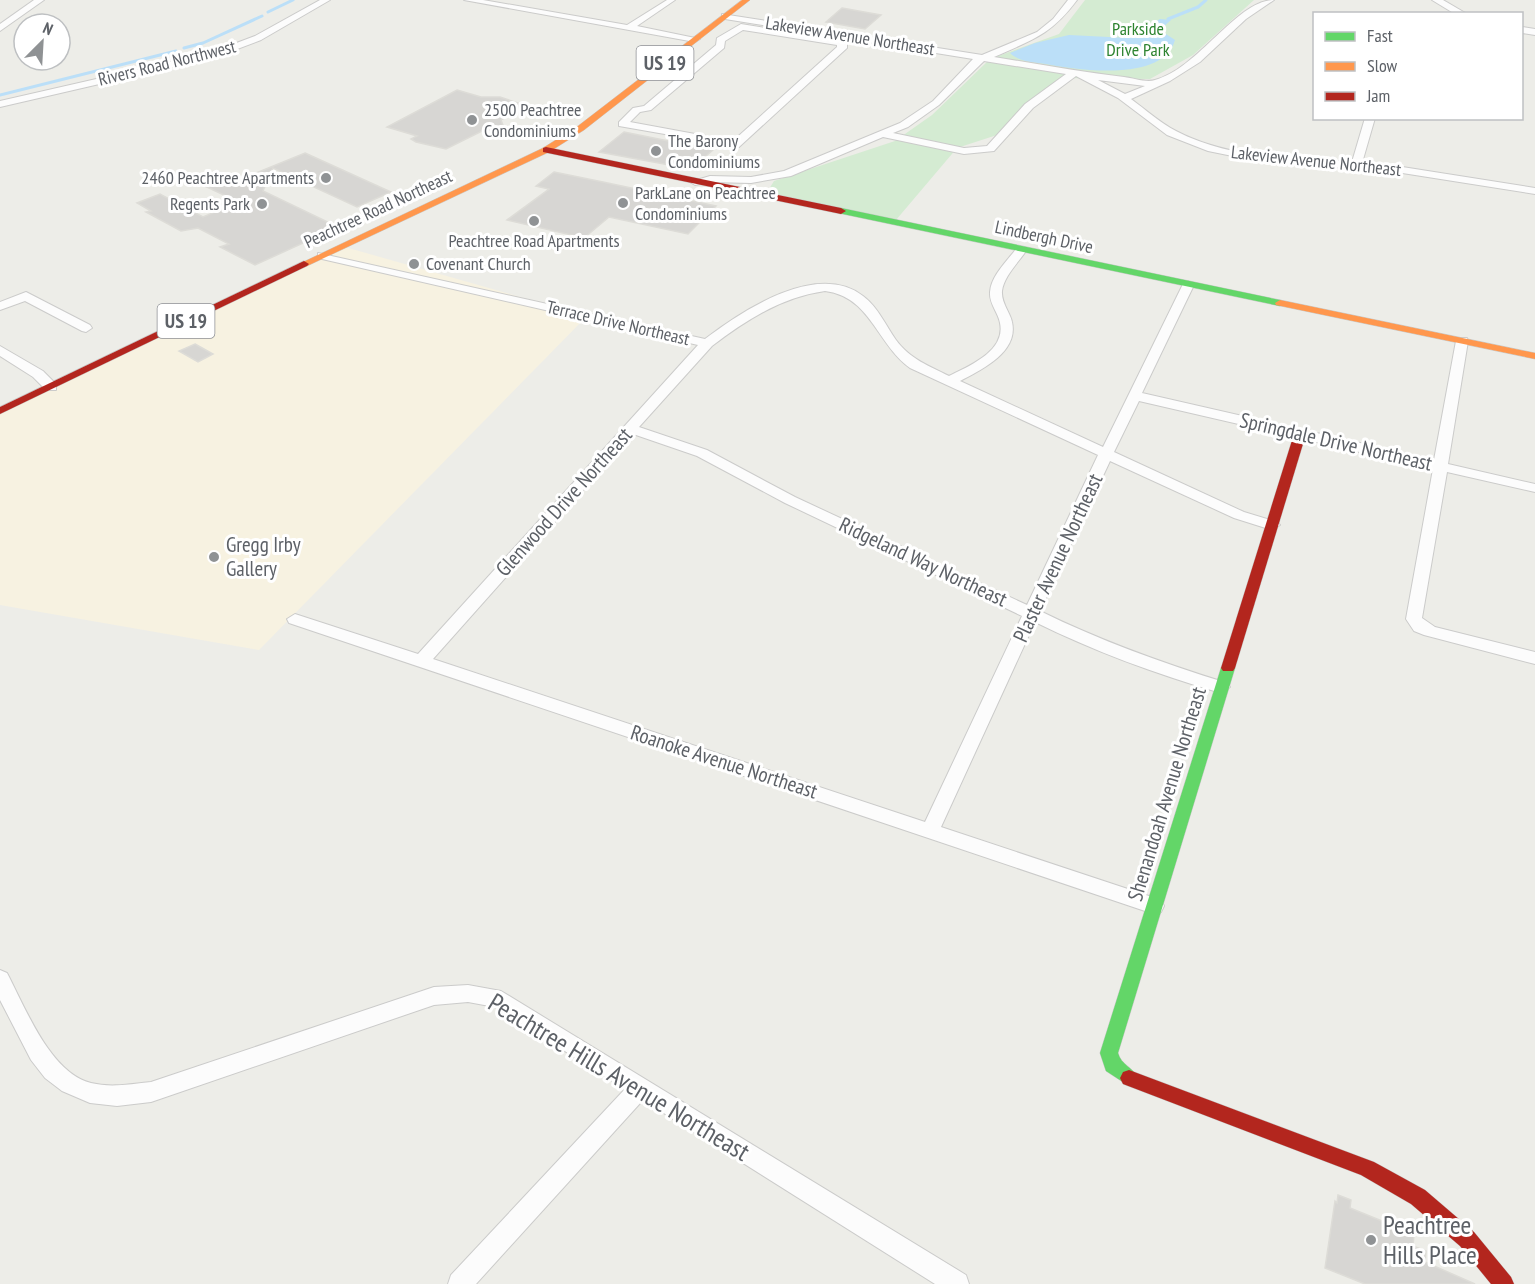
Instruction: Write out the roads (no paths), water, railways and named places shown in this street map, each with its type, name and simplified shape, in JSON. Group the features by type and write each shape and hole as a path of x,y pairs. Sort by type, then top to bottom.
{"main road":[{"name":"Peachtree Road Northeast","path":"0,411 322,255 546,150 614,102 746,0"},
{"name":"Lindbergh Drive","path":"546,150 1020,251 1535,356"},
{"name":"Shenandoah Avenue Northeast","path":"1300,434 1108,1053 1112,1065 1127,1077 1367,1168 1418,1197 1467,1239 1504,1284"}],"street":[{"path":"0,28 40,0"},
{"name":"Rivers Road Northwest","path":"0,104 213,55 258,38 326,0"},
{"path":"468,0 695,39"},
{"path":"695,182 710,179 752,180 787,174 904,125 927,111 972,64 1040,34 1056,21 1074,0"},
{"path":"1124,98 1155,84 1206,54 1240,18 1270,0"},
{"path":"1437,0 1446,12"},
{"path":"1437,0 1460,12"},
{"path":"628,28 671,1"},
{"name":"Lakeview Avenue Northeast","path":"725,16 1077,74 1155,84"},
{"path":"741,27 807,38 842,43 842,48 735,145 623,124 637,110 646,108 721,46 720,40 728,32 741,27"},
{"path":"807,38 818,31"},
{"path":"828,41 837,34"},
{"path":"881,134 964,151 990,148 998,144 1029,106 1077,74"},
{"name":"Lakeview Avenue Northeast","path":"1077,74 1124,98 1171,134 1212,149 1257,158 1356,165 1436,174 1535,191"},
{"path":"614,102 646,108"},
{"path":"1356,165 1369,120"},
{"path":"949,381 987,360 1005,340 1007,324 997,301 996,291 1020,251"},
{"name":"Terrace Drive Northeast","path":"322,255 707,343 732,324 783,297 809,288 832,288 848,292 858,298 903,358 1239,515 1272,525"},
{"name":"Plaster Avenue Northeast","path":"930,831 983,722 1031,613 1188,285"},
{"path":"0,306 26,296 86,328"},
{"path":"1462,341 1413,614 1420,627 1535,658"},
{"name":"Glenwood Drive Northeast","path":"421,661 707,343"},
{"path":"0,350 38,374 51,387"},
{"name":"Springdale Drive Northeast","path":"1136,396 1535,488"},
{"name":"Ridgeland Way Northeast","path":"629,428 702,453 790,500 1118,655 1221,687"},
{"name":"Roanoke Avenue Northeast","path":"295,619 1154,906"},
{"name":"Peachtree Hills Avenue Northeast","path":"0,979 45,1063 56,1077 72,1088 89,1093 129,1096 151,1092 434,996 462,992 482,993 501,1000 957,1284"},
{"path":"460,1284 640,1088"}],"water":[{"path":"1160,19 1171,20 1160,30 1175,40 1167,54 1154,63 1137,68 1078,69 1027,61 1010,53 1035,43 1069,35 1129,38"}],"waterway":[{"path":"268,12 293,0"},
{"path":"1168,19 1198,7 1206,0"},
{"path":"184,48 203,43 262,16"},
{"path":"0,95 176,51"}],"place":[{"name":"2500 Peachtree Condominiums","path":"472,120"},
{"name":"The Barony Condominiums","path":"656,151"},
{"name":"2460 Peachtree Apartments","path":"326,178"},
{"name":"ParkLane on Peachtree Condominiums","path":"623,203"},
{"name":"Regents Park","path":"262,204"},
{"name":"Peachtree Road Apartments","path":"534,221"},
{"name":"Covenant Church","path":"414,264"},
{"name":"Gregg Irby Gallery","path":"214,557"},
{"name":"Peachtree Hills Place","path":"1371,1240"}],"park label":[{"name":"Parkside Drive Park","path":"1138,39"}]}
